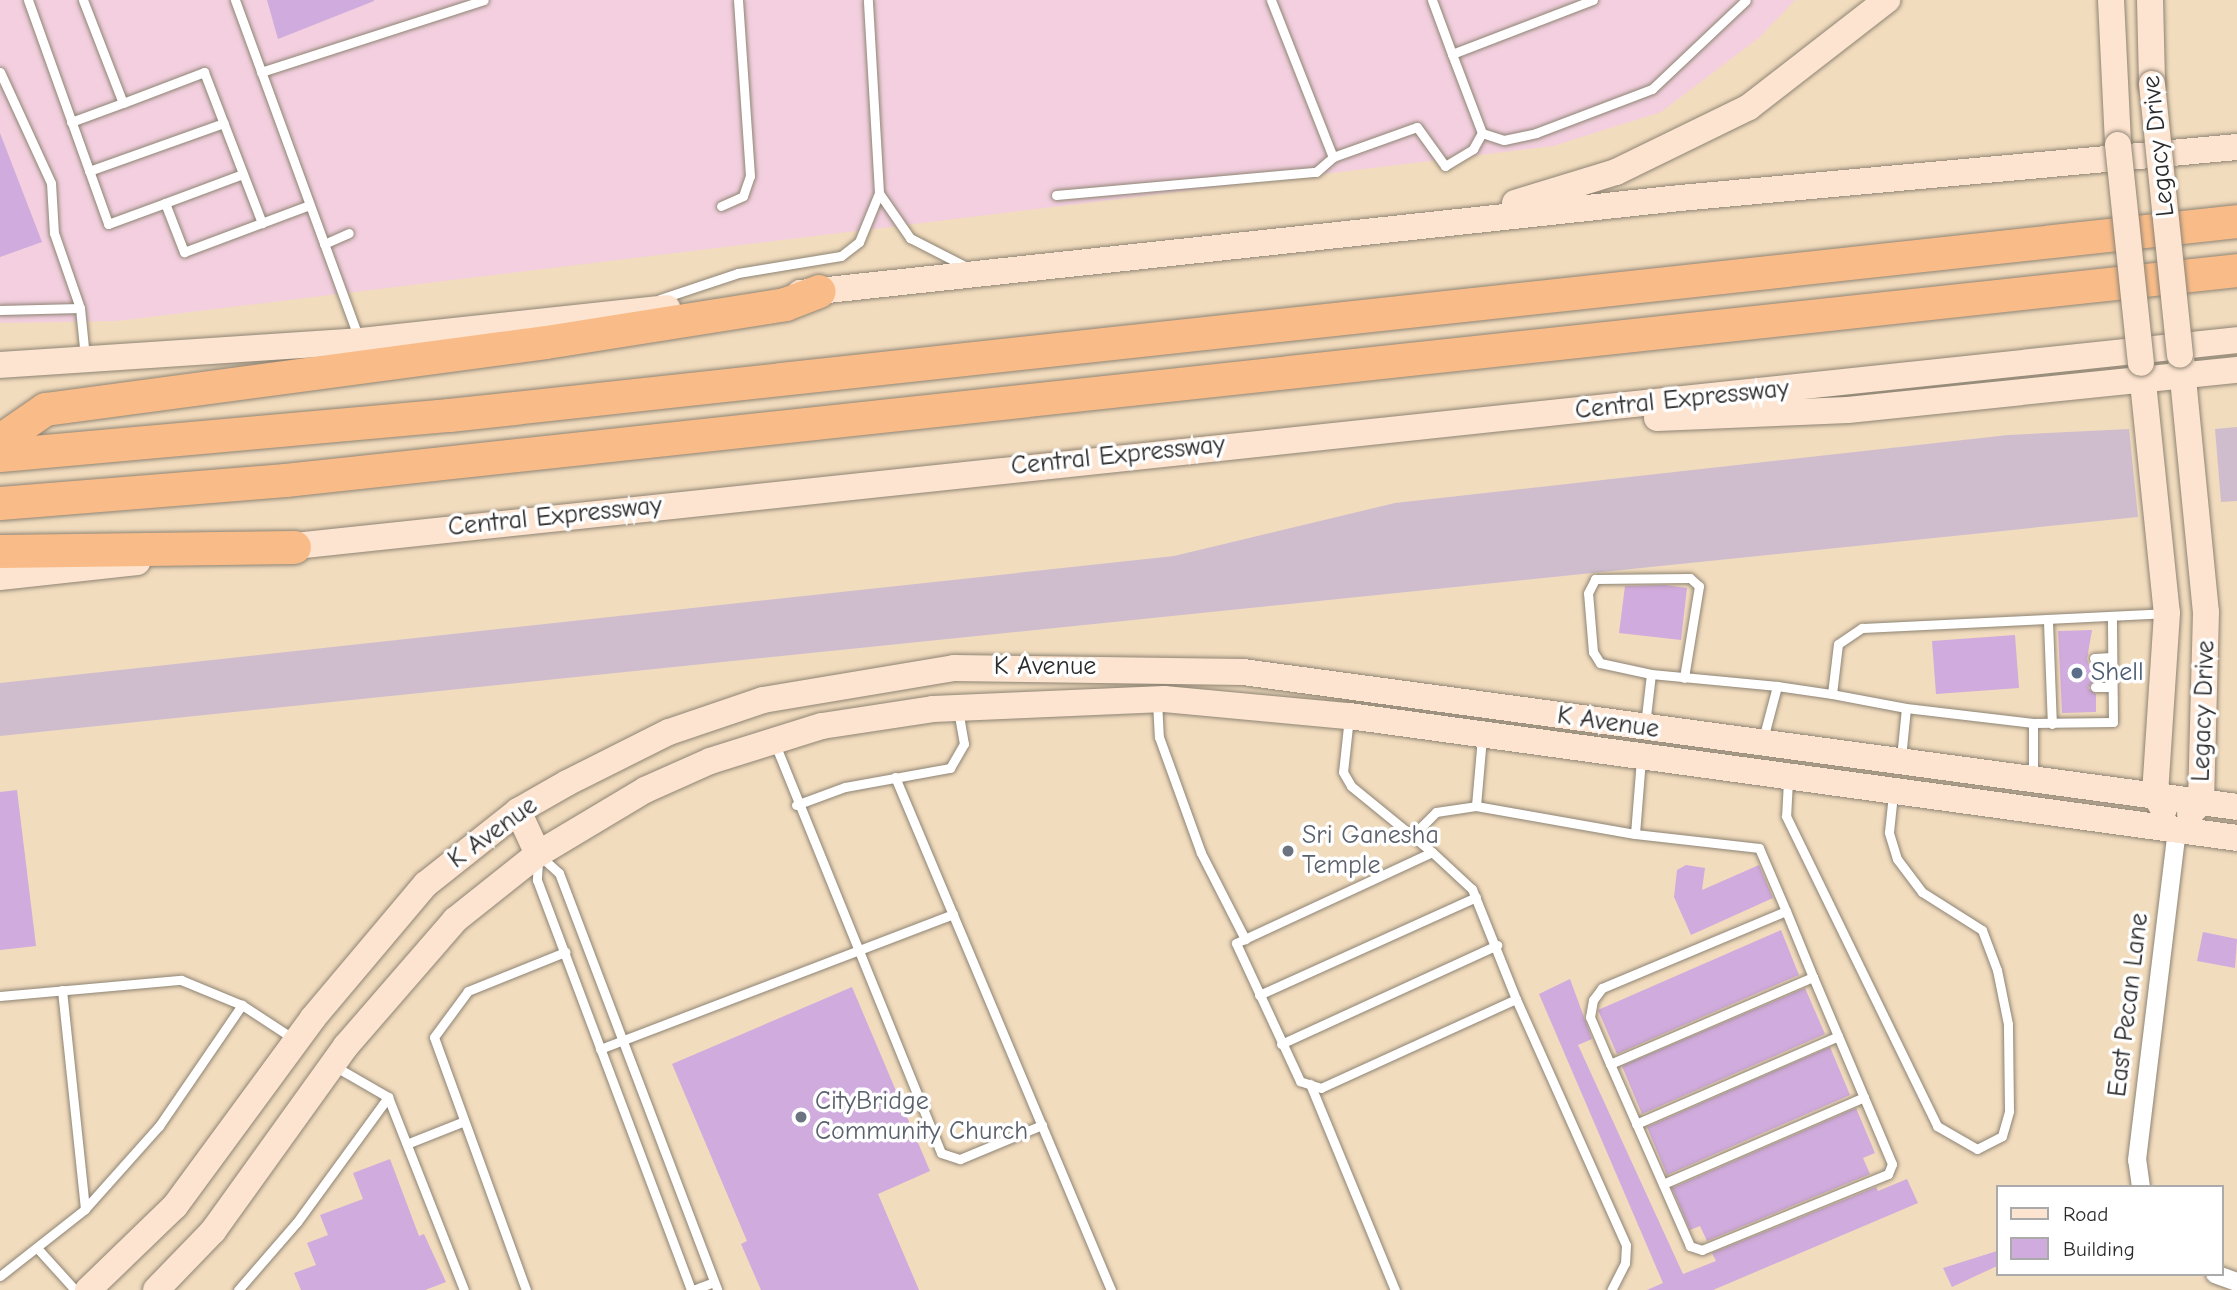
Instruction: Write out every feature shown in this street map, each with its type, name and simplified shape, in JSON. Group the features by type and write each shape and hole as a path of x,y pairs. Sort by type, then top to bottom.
{"highway":[{"path":"0,455 449,415 2237,221"},
{"path":"0,503 298,479 2237,270"},
{"path":"0,440 45,410 546,342 785,304 819,291"},
{"path":"0,551 294,547"}],"main road":[{"path":"1437,224 1581,184 1684,142 1770,94 1888,0"},
{"name":"Legacy Drive","path":"2111,0 2112,87 2167,613 2155,795 2177,829 2201,802 2206,612 2152,84 2150,3"},
{"path":"0,365 86,362 360,341 1437,224 2237,147"},
{"name":"Central Expressway","path":"0,577 2237,340"},
{"path":"1474,421 1800,414 2182,365 2237,370"},
{"path":"2167,613 2206,612"},
{"name":"K Avenue","path":"88,1290 175,1206 296,1040 426,884 519,811 668,733 763,700 954,668 1138,666 1367,687 1645,729 1763,742 2237,807"},
{"name":"K Avenue","path":"156,1290 264,1168 332,1065 455,920 538,854 645,790 773,738 957,707 1157,699 1349,716 1641,759 2237,838"},
{"path":"763,700 773,738"},
{"path":"1641,759 1645,729"},
{"path":"1894,792 1900,761"},
{"path":"519,811 538,854"},
{"path":"296,1040 332,1065"}],"street":[{"name":"East Pecan Lane","path":"2141,1185 2137,1160 2177,829"},
{"path":"2220,1276 2237,1282"}],"lane":[{"path":"28,0 108,223 243,174"},
{"path":"83,0 123,103"},
{"path":"235,0 360,341"},
{"path":"261,72 484,0"},
{"path":"721,206 743,196 750,176 738,0"},
{"path":"615,313 738,273 841,256 867,227 879,193 868,0"},
{"path":"1271,0 1333,157"},
{"path":"1434,0 1482,133"},
{"path":"1452,54 1592,0"},
{"path":"1482,133 1504,140 1536,133 1652,89 1746,0"},
{"path":"0,72 51,183 54,233 80,308 86,362"},
{"path":"71,122 204,72 262,223"},
{"path":"89,171 224,123"},
{"path":"1056,195 1316,172 1333,157 1417,127 1445,166 1473,149 1482,133"},
{"path":"879,193 910,239 982,273"},
{"path":"165,203 184,252 310,205"},
{"path":"324,244 349,233"},
{"path":"0,310 80,308"},
{"path":"1684,678 1699,586 1690,578 1595,579 1588,593 1593,652 1600,663 1651,674 1684,678 1777,686 1906,708 2033,723 2113,722 2112,620"},
{"path":"1832,694 1838,644 1862,628 2112,620 2167,613"},
{"path":"2048,622 2056,688 2052,724"},
{"path":"2094,658 2112,657"},
{"path":"1645,729 1651,674"},
{"path":"1763,742 1777,686"},
{"path":"2095,687 2112,687"},
{"path":"1157,699 1159,737 1201,853 1245,939"},
{"path":"796,804 895,777 950,768 962,758 957,707"},
{"path":"1900,761 1906,708"},
{"path":"1349,716 1343,772 1351,786 1432,852 1476,897 1516,999 1626,1245 1625,1263 1611,1290"},
{"path":"2033,723 2033,779"},
{"path":"1476,806 1482,735"},
{"path":"773,738 854,952 941,1153 960,1159 1042,1125"},
{"path":"1635,834 1641,759"},
{"path":"895,777 1111,1290"},
{"path":"1788,778 1786,816 1937,1126 1959,1144 1977,1149 2002,1136 2009,1111 2008,1024 1997,970 1982,930 1922,892 1897,859 1889,832 1894,792"},
{"path":"1412,836 1436,813 1476,806 1635,834 1759,848 1786,911 1892,1164 1888,1174 1702,1250 1690,1246 1590,1017 1602,988 1786,911"},
{"path":"1432,852 1236,943 1300,1081 1321,1088 1516,999"},
{"path":"538,854 559,873 715,1286 692,1290 537,880 538,854"},
{"path":"1259,995 1476,897"},
{"path":"600,1049 953,914"},
{"path":"1281,1044 1497,945"},
{"path":"526,1290 462,1122 434,1037 445,1016 468,991 565,952"},
{"path":"1610,1063 1813,977"},
{"path":"0,996 181,980 242,1005 296,1040"},
{"path":"62,990 85,1209"},
{"path":"0,1276 38,1249 85,1209 159,1126 242,1005"},
{"path":"1636,1124 1838,1036"},
{"path":"332,1065 388,1097 409,1143 464,1290"},
{"path":"1310,1084 1395,1290"},
{"path":"238,1290 297,1222 388,1097"},
{"path":"1663,1184 1864,1097"},
{"path":"409,1143 462,1122"},
{"path":"38,1249 75,1290"}],"shaded area":[{"path":"0,0 1795,0 1760,37 1661,112 1553,146 117,321 0,323"},
{"path":"2237,427 2237,501 2221,502 2215,429"},
{"path":"2129,429 2138,517 0,736 0,683 1174,556 1395,503 2008,435"}],"building":[{"path":"267,0 374,0 374,1 278,39"},
{"path":"0,133 42,242 0,257"},
{"path":"1665,585 1687,588 1681,640 1619,633 1625,586"},
{"name":"Shell","path":"2092,630 2087,659 2095,680 2088,688 2096,694 2096,712 2062,713 2058,631"},
{"path":"2015,635 2019,688 1936,694 1932,641"},
{"path":"17,790 36,946 0,950 0,792"},
{"path":"1686,865 1705,868 1702,890 1759,865 1773,898 1691,935 1674,897 1677,870"},
{"path":"1781,930 1799,975 1617,1054 1598,1010"},
{"path":"2203,932 2237,939 2235,968 2197,961"},
{"path":"1570,979 1592,1039 1578,1045 1683,1274 1716,1261 1712,1253 1876,1187 1878,1191 1907,1179 1918,1203 1713,1290 1647,1290 1663,1283 1539,994"},
{"name":"CityBridge Community Church","path":"852,987 930,1171 878,1194 919,1290 761,1290 741,1244 747,1241 672,1064"},
{"path":"1805,988 1825,1034 1642,1114 1622,1066"},
{"path":"1830,1047 1850,1095 1667,1175 1647,1127"},
{"path":"1856,1108 1875,1153 1863,1158 1870,1174 1707,1241 1700,1226 1690,1230 1672,1188"},
{"path":"390,1159 419,1236 424,1234 446,1282 425,1290 301,1290 294,1273 316,1265 307,1243 328,1235 320,1215 363,1199 353,1173"},
{"path":"1996,1251 1996,1266 1952,1287 1943,1268"}],"place":[{"name":"Shell","path":"2077,673"},
{"name":"Sri Ganesha Temple","path":"1288,851"},
{"name":"CityBridge Community Church","path":"801,1117"}]}
